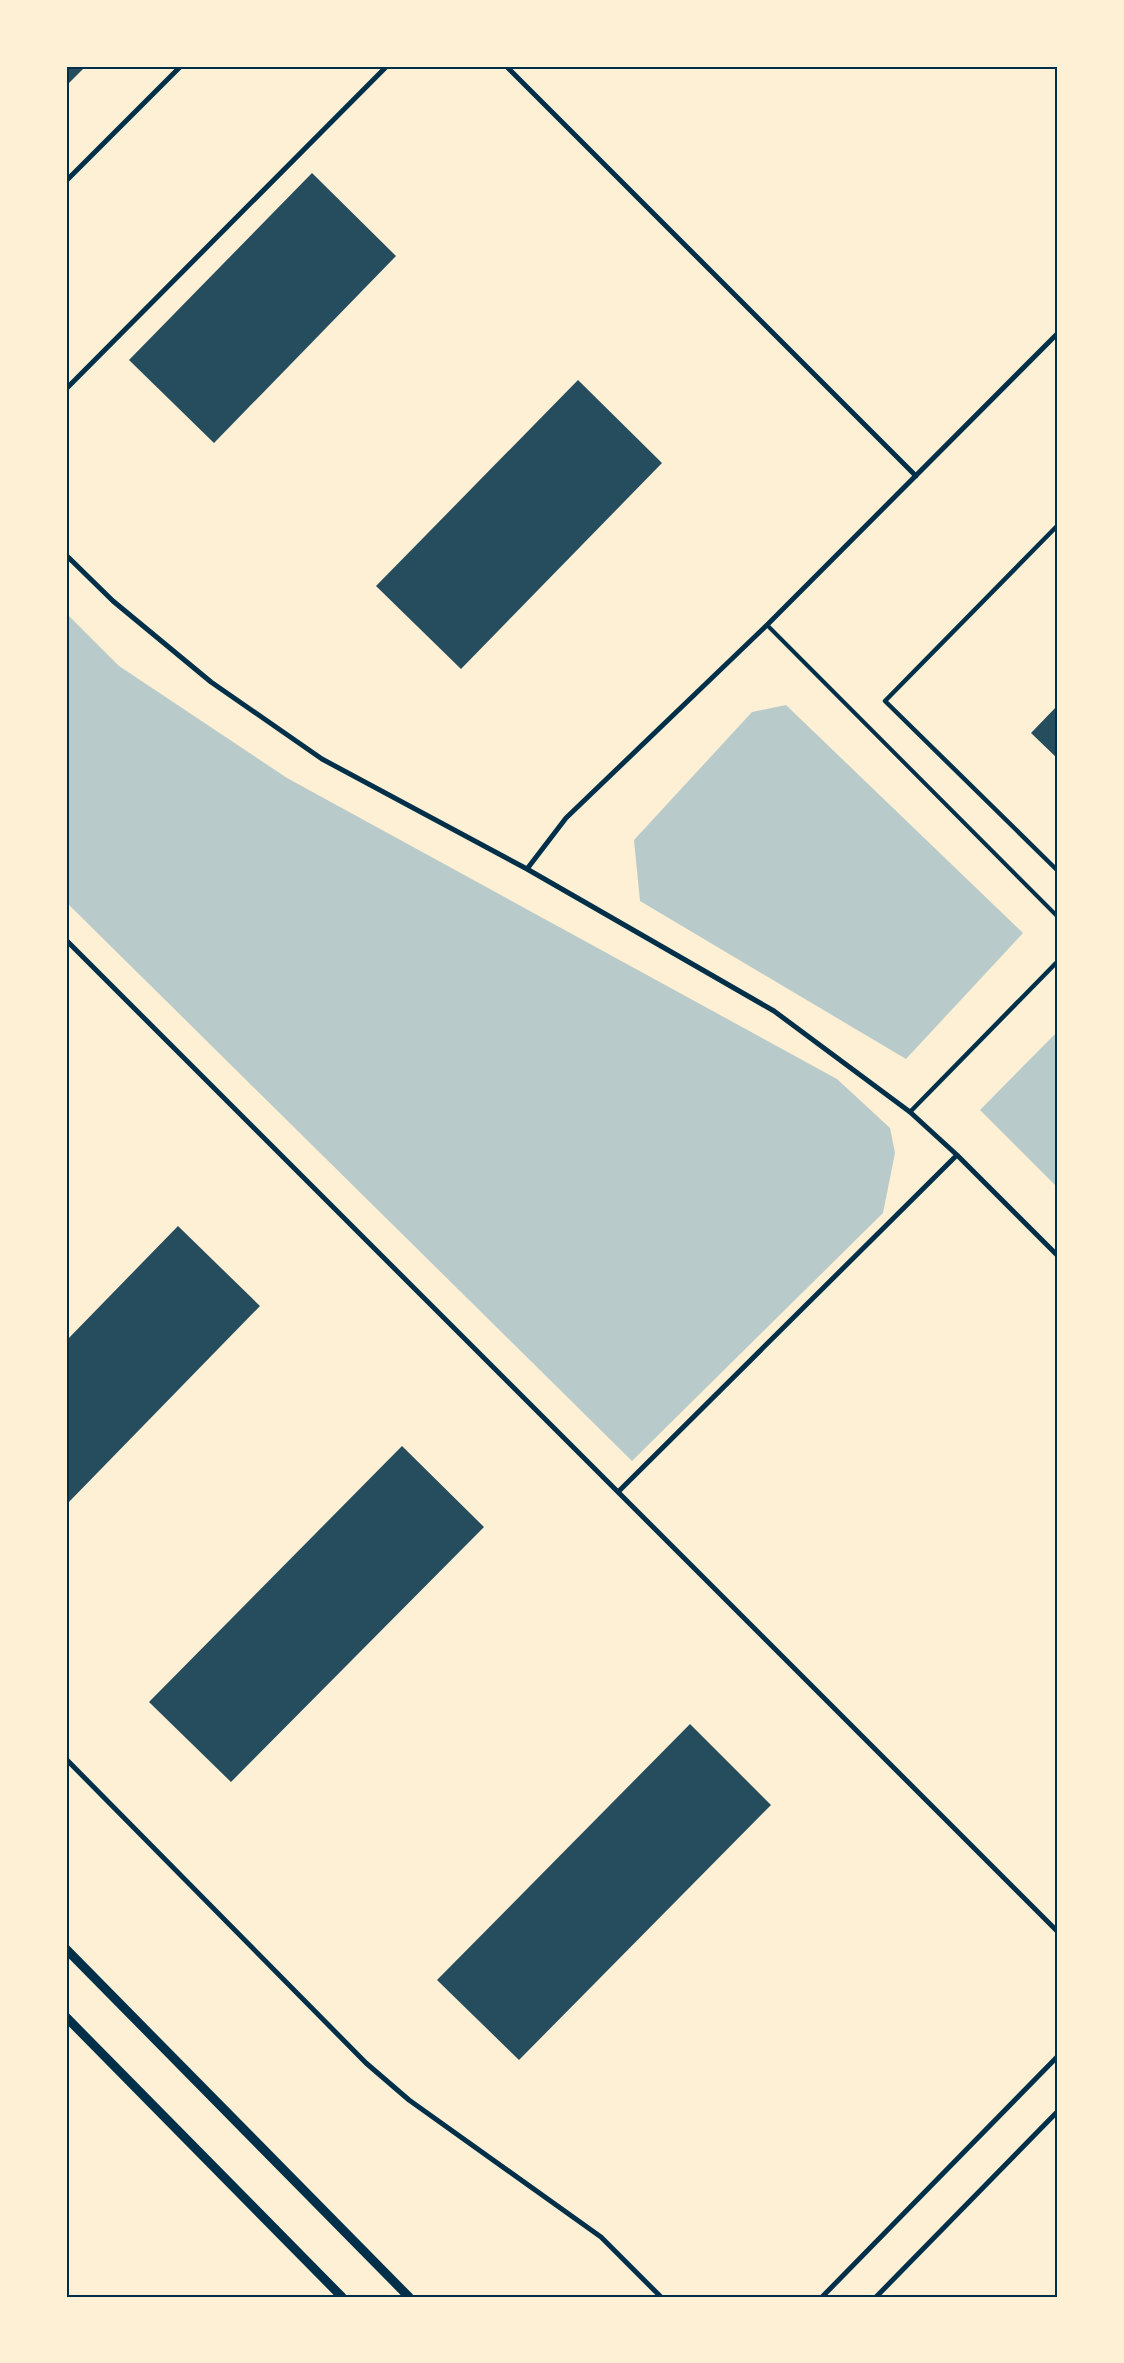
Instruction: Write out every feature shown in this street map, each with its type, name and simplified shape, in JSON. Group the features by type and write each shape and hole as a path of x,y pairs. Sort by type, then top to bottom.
{"street":[{"path":"66,181 180,66"},
{"path":"66,390 386,66"},
{"path":"506,66 916,476"},
{"path":"527,869 566,818 767,625 1058,332"},
{"path":"1058,525 885,701 1058,871"},
{"path":"66,556 113,601 211,682 322,759 527,869 774,1010 910,1112 957,1155 1058,1256"},
{"path":"66,940 1058,1932"},
{"path":"910,1112 1058,961"},
{"path":"618,1492 957,1155"},
{"path":"66,1758 366,2063 409,2100 601,2237 661,2297"},
{"path":"66,1949 409,2297"},
{"path":"66,2017 342,2297"},
{"path":"822,2297 1058,2056"},
{"path":"876,2297 1058,2111"}],"lane":[{"path":"767,625 1058,917"}],"shaded area":[{"path":"66,613 119,666 287,778 837,1079 890,1128 895,1153 883,1213 632,1461 66,902"},
{"path":"786,705 1023,933 906,1059 640,901 634,840 752,712"},
{"path":"1058,1031 1058,1188 980,1110"}],"building":[{"path":"66,66 86,66 66,86"},
{"path":"312,173 396,256 214,443 129,360"},
{"path":"578,380 662,463 461,669 376,586"},
{"path":"1058,705 1058,759 1031,733"},
{"path":"178,1226 260,1306 66,1505 66,1341"},
{"path":"402,1446 484,1527 231,1782 149,1702"},
{"path":"690,1724 771,1805 519,2060 437,1980"}]}
